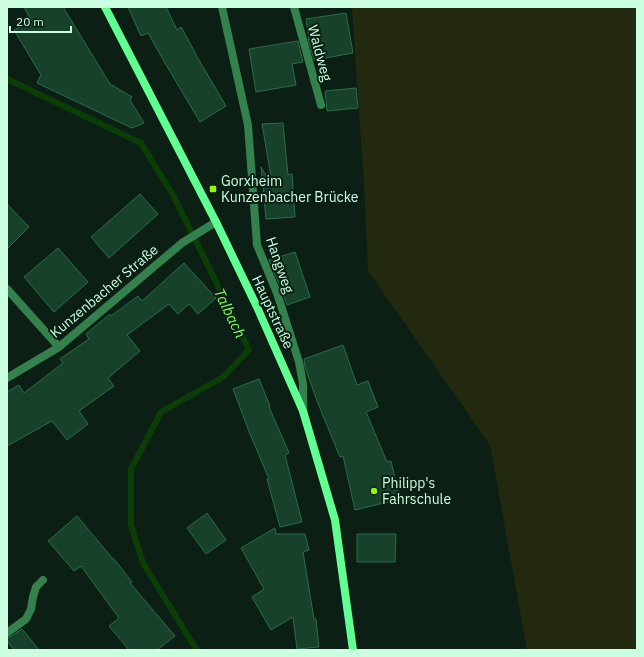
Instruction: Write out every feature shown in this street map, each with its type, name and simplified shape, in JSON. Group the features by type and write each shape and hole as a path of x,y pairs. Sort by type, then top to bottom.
{"main road":[{"name":"Hauptstraße","path":"105,7 216,222 257,307 303,411 335,520 353,650"}],"street":[{"name":"Hangweg","path":"222,7 248,125 257,245 277,293 299,362 303,384 303,411"},
{"name":"Waldweg","path":"294,7 321,105"},
{"name":"Kunzenbacher Straße","path":"7,378 58,347 182,243 216,222"},
{"path":"7,290 58,347"},
{"path":"7,633 26,619 32,609 36,587 43,580"}],"green space":[{"path":"352,7 637,7 637,650 527,650 490,445 368,271 364,185"}],"building":[{"path":"24,7 63,7 110,84 132,97 130,100 144,123 132,128 37,83 41,75 14,30 31,20"},
{"path":"128,7 166,7 177,30 181,27 226,106 200,122 148,33 141,36"},
{"path":"346,13 353,53 314,60 308,39 306,19"},
{"path":"298,41 303,62 292,64 296,85 256,92 249,49"},
{"path":"356,88 358,108 327,111 325,91"},
{"path":"283,123 288,175 292,174 295,217 266,219 261,167 273,188 262,124"},
{"path":"140,194 158,214 109,258 91,237"},
{"path":"7,204 29,227 7,249"},
{"path":"58,248 88,282 54,312 24,277"},
{"path":"295,252 310,297 287,305 269,260"},
{"path":"184,263 216,298 198,314 189,304 178,314 169,304 127,335 140,351 108,378 114,386 79,411 88,424 67,440 52,421 7,446 7,392 19,385 24,393 63,363 60,359 89,339 86,334 110,314 111,316 138,296 142,301"},
{"path":"343,345 357,385 368,381 378,407 366,412 387,462 391,461 400,499 355,510 343,456 340,457 317,401 305,367 304,359"},
{"path":"259,379 270,406 269,407 289,453 285,455 302,522 280,527 267,479 269,479 233,389"},
{"path":"207,513 226,540 206,554 187,528"},
{"path":"77,516 114,559 132,582 130,583 175,636 157,650 129,650 109,626 119,618 81,566 74,571 48,541"},
{"path":"275,528 276,534 305,534 309,550 303,552 314,619 316,619 319,647 297,649 293,617 271,630 252,597 264,589 241,548"},
{"path":"357,534 396,534 395,562 357,562"},
{"path":"22,629 39,650 14,650 7,641 7,638"}],"waterway":[{"name":"Talbach","path":"7,79 141,143 173,195 249,350 223,377 161,412 131,469 131,525 143,563 197,650"}],"place":[{"name":"Gorxheim Kunzenbacher Brücke","path":"213,189"},
{"name":"Philipp's Fahrschule","path":"374,491"}]}
